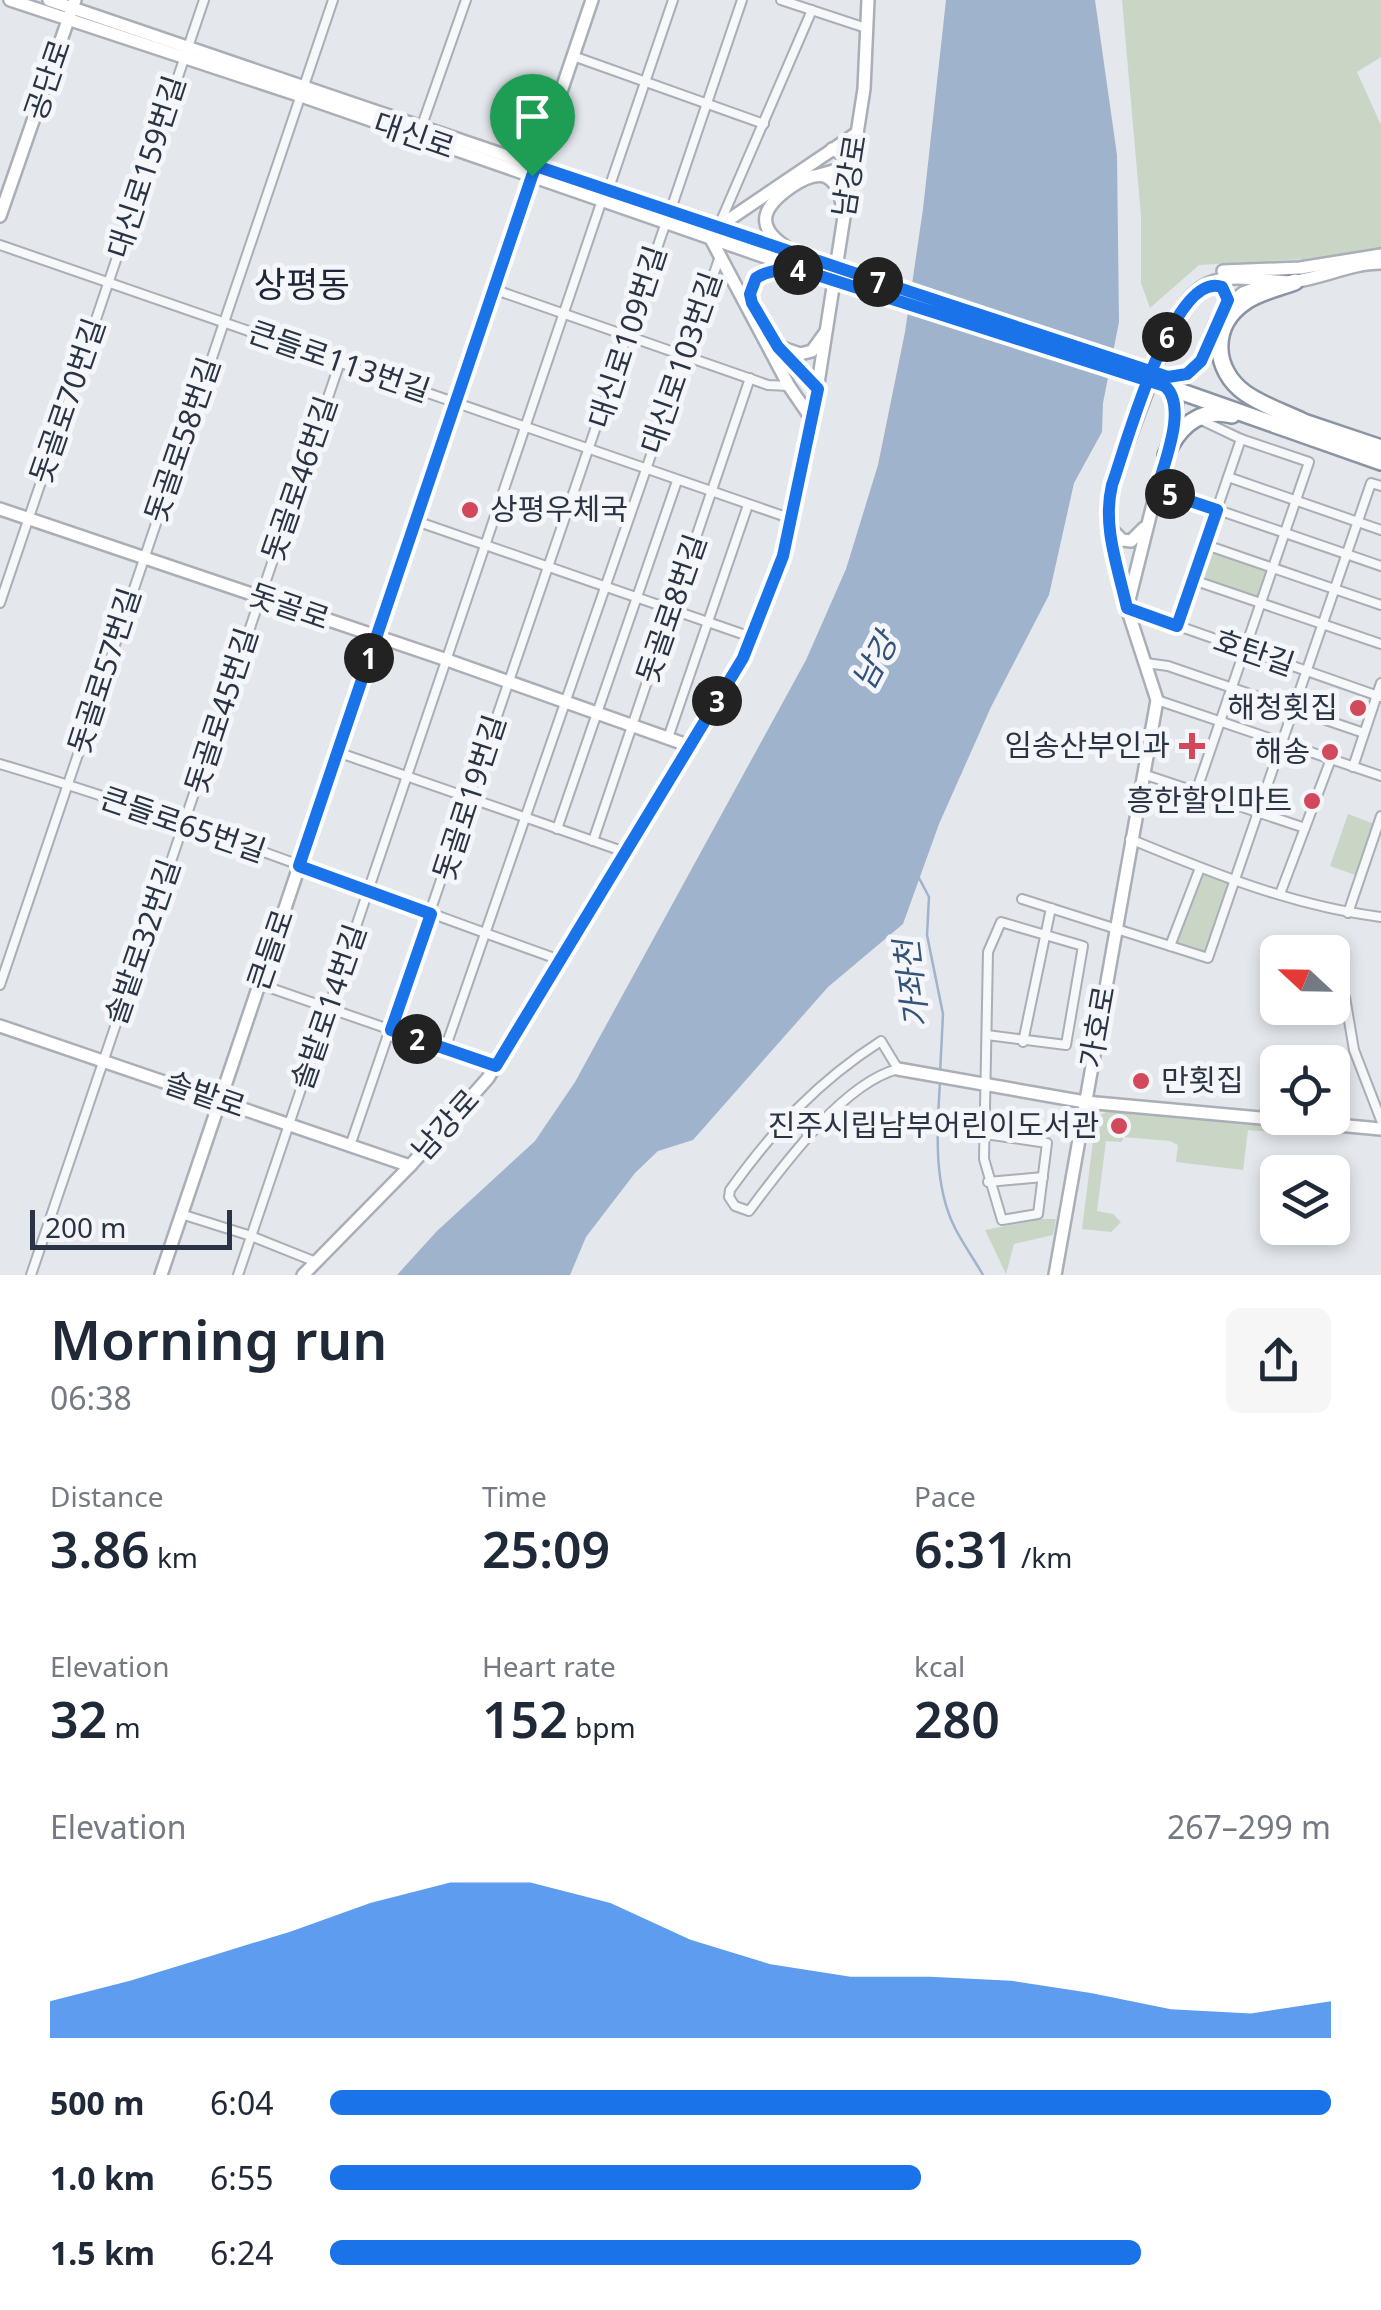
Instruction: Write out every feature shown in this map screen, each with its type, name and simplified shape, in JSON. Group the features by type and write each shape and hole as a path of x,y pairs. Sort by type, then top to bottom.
{"highway":[{"path":"1296,282 1256,296 1232,313 1223,328 1220,359 1224,371 1244,392 1300,427 1381,462"},
{"path":"1166,382 1300,427 1381,448"},
{"path":"1166,455 1182,428 1197,418 1223,413 1300,427"}],"street":[{"name":"대신로","path":"10,0 72,9"},
{"name":"대신로","path":"48,0 185,53 421,128 534,171"},
{"name":"대신로159번길","path":"109,282 204,0"},
{"name":"돗골로58번길","path":"142,557 333,0"},
{"path":"421,128 466,0"},
{"name":"큰들로","path":"160,1275 592,0"},
{"name":"솔밭로14번길","path":"238,1275 673,0"},
{"name":"대신로109번길","path":"549,567 742,0"},
{"path":"781,0 866,28"},
{"name":"남강로","path":"303,1275 410,1166 496,1066 743,658 783,556 813,421 864,88 868,0"},
{"name":"공단로","path":"0,216 72,9"},
{"path":"718,227 812,10"},
{"path":"573,56 764,124"},
{"name":"대신로","path":"302,91 668,217 711,239 804,271 819,269"},
{"path":"718,227 858,132"},
{"path":"803,256 776,240 766,225 765,215 772,200 806,177 851,166 844,155 834,150"},
{"path":"820,175 834,166 834,150"},
{"path":"820,175 839,190 844,211"},
{"name":"대신로","path":"668,217 718,227 803,256 819,269"},
{"path":"711,239 789,386 813,421"},
{"name":"큰들로113번길","path":"0,245 792,520"},
{"name":"대신로103번길","path":"445,1048 720,256"},
{"name":"가호로","path":"1158,356 1174,305 1199,280 1229,270 1300,268 1381,259"},
{"name":"가호로","path":"1055,1275 1156,700 1127,608 1108,526 1112,485 1158,356 1192,294 1204,284 1224,278 1296,282 1381,259"},
{"path":"1225,308 1243,293 1335,262"},
{"path":"819,269 1166,382 1194,370 1225,308 1227,292 1217,284 1192,294"},
{"path":"804,271 772,270 756,278 752,303 778,347 818,389"},
{"name":"돗골로70번길","path":"0,602 109,282"},
{"path":"493,289 768,385 818,389"},
{"path":"778,347 800,354 812,352 827,329"},
{"name":"돗골로46번길","path":"259,596 340,362"},
{"name":"돗골로8번길","path":"593,842 750,378"},
{"path":"1127,608 1177,402 1166,382"},
{"path":"1196,792 1309,462 1242,439 1197,418"},
{"path":"1177,626 1242,439"},
{"path":"1228,477 1381,530"},
{"path":"557,829 678,481"},
{"path":"1022,899 1208,958 1358,522 1376,485"},
{"path":"1157,490 1381,566"},
{"path":"668,738 748,505"},
{"path":"1108,526 1115,536 1131,541 1142,532 1153,505"},
{"name":"돗골로","path":"0,509 690,746"},
{"path":"416,521 751,636"},
{"path":"1206,545 1381,605"},
{"name":"돗골로57번길","path":"0,985 142,557"},
{"name":"돗골로19번길","path":"351,1143 549,567"},
{"path":"1193,580 1381,644"},
{"name":"돗골로45번길","path":"184,825 259,596"},
{"name":"호탄길","path":"1127,608 1379,696"},
{"path":"1146,663 1168,666 1364,733"},
{"path":"1353,766 1381,683"},
{"path":"1156,700 1381,776"},
{"path":"337,752 625,852"},
{"path":"1280,894 1331,759"},
{"name":"큰들로65번길","path":"0,764 67,784 560,960"},
{"path":"1143,774 1305,828"},
{"path":"1348,913 1381,816"},
{"name":"솔밭로32번길","path":"31,1275 184,825"},
{"path":"1130,839 1234,882 1348,913 1381,917"},
{"path":"1170,946 1200,868"},
{"path":"1024,1042 1051,908"},
{"path":"986,1134 1048,1143 1038,1214 1002,1220 988,1182 979,1082 987,1035 988,952 1001,922 1083,946 1066,1044 987,1035"},
{"path":"259,984 496,1066"},
{"path":"1350,1025 1354,1050 1381,1120"},
{"name":"솔밭로","path":"0,1026 410,1166"},
{"path":"898,1069 881,1040 844,1066 789,1114 730,1190 729,1198 735,1206 748,1211 810,1135 868,1082 898,1069 1085,1102 1381,1128"},
{"path":"789,1114 810,1135"},
{"path":"385,1155 392,1183"},
{"path":"988,1182 1043,1177"},
{"path":"182,1214 316,1262"}],"green space":[{"path":"1122,0 1381,0 1381,57 1357,72 1381,125 1381,250 1199,265 1150,308 1141,283 1141,216"},
{"path":"1210,550 1268,570 1259,598 1200,578"},
{"path":"1348,814 1377,825 1358,876 1330,866"},
{"path":"1200,870 1232,883 1208,956 1171,944"},
{"path":"1109,1110 1260,1126 1260,1131 1248,1130 1243,1170 1176,1162 1178,1145 1170,1141 1123,1137 1122,1142 1106,1141 1097,1211 1113,1214 1121,1222 1111,1232 1082,1229 1096,1118"},
{"path":"1056,1219 1053,1235 1014,1244 1006,1274 985,1230"}],"water":[{"name":"남강","path":"946,0 1095,0 1117,155 1119,322 1103,403 1102,432 1074,483 1049,595 991,707 939,824 903,924 828,987 693,1140 658,1151 635,1173 586,1237 570,1275 397,1275 437,1231 535,1141 575,1082 806,660 846,569 878,465 905,332"}],"waterway":[{"name":"가좌천","path":"918,876 929,897 927,935 943,1014 940,1074"},
{"name":"가좌천","path":"940,1082 938,1156 943,1194 955,1228 983,1275"}],"place":[{"name":"상평우체국","path":"470,510"},
{"name":"해청횟집","path":"1358,708"},
{"name":"임송산부인과","path":"1192,746"},
{"name":"해송","path":"1330,752"},
{"name":"흥한할인마트","path":"1312,801"},
{"name":"만횟집","path":"1141,1081"},
{"name":"진주시립남부어린이도서관","path":"1119,1126"}],"district":[{"name":"상평동","path":"302,285"}],"route":[{"path":"532,176 299,866 431,914 391,1030 496,1066 743,658 783,556 818,389 778,347 752,303 750,294 756,278 772,270 804,271 817,275 1049,349 1165,386 1177,402 1157,490 1217,510 1177,626 1127,608 1108,526 1108,502 1112,485 1158,356 1180,310 1192,294 1210,284 1222,287 1228,300 1194,370 1168,377 1052,339 822,263 536,166 532,176"}]}
